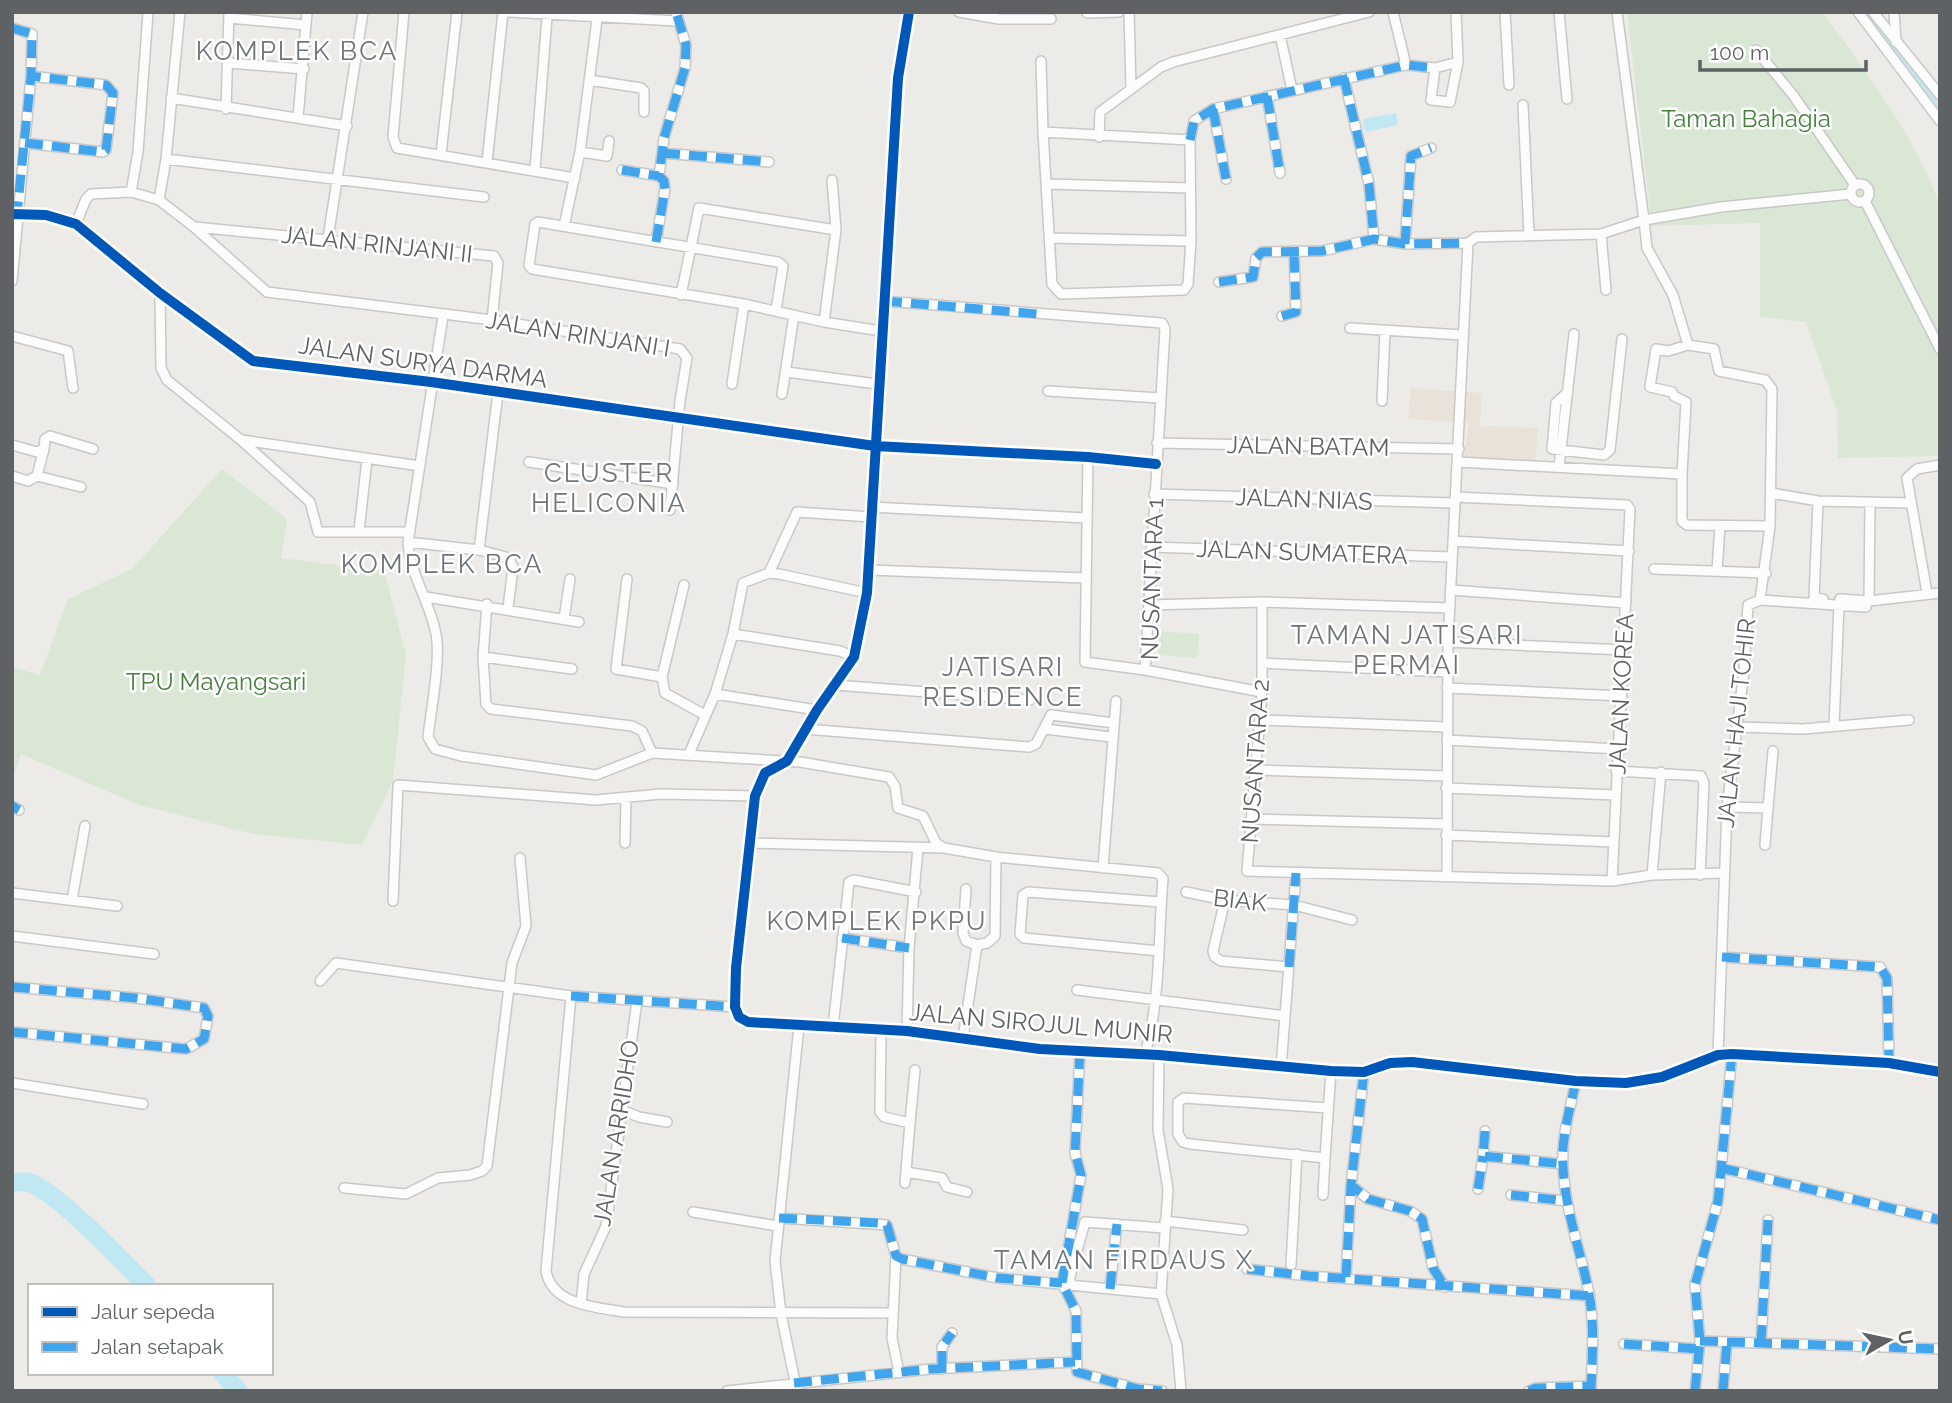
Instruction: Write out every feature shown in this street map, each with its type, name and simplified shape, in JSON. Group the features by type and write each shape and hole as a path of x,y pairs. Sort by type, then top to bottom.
{"street":[{"path":"131,192 138,152 148,12"},
{"path":"159,200 166,159 180,12"},
{"path":"298,118 307,12"},
{"path":"328,238 363,12"},
{"path":"404,12 393,143 402,151 441,154 575,178"},
{"path":"441,154 457,12"},
{"path":"487,162 503,12"},
{"path":"509,12 547,17 676,17 686,45 685,68 662,153 659,176"},
{"path":"320,981 336,963 571,996 735,1007 755,796 765,773 787,761 817,710 854,657 867,593 877,384 898,78 909,12"},
{"path":"959,12 999,19 1051,19"},
{"path":"1087,13 1119,12"},
{"path":"1129,12 1131,88"},
{"path":"1099,137 1100,112 1131,88 1173,62 1369,12"},
{"path":"1393,12 1406,65"},
{"path":"1436,68 1431,100 1450,102 1458,62 1456,12"},
{"path":"1505,12 1509,85"},
{"path":"1559,12 1567,99"},
{"path":"1617,12 1647,248 1673,295 1688,345 1668,351 1656,349 1650,387 1673,392 1674,396 1686,402 1682,522 1688,525 1770,526"},
{"path":"1858,12 1940,121"},
{"path":"1873,12 1938,90"},
{"path":"1894,12 1896,42"},
{"path":"226,109 229,15 306,25"},
{"path":"564,226 580,152 598,15"},
{"path":"536,170 547,17"},
{"path":"12,28 32,34 25,143 15,214 12,281"},
{"path":"1280,34 1292,90"},
{"path":"1756,50 1793,95 1853,190 1854,200 1865,201"},
{"path":"1041,61 1052,284 1061,294 1185,290 1191,241 1190,140 1194,121 1201,113 1406,65 1436,68 1458,62"},
{"path":"229,63 304,69"},
{"path":"25,143 103,152 106,150 113,93 106,85 31,76"},
{"path":"1344,78 1369,184 1374,239"},
{"path":"589,80 641,88 644,91 644,112"},
{"path":"1267,96 1280,173"},
{"path":"171,98 226,109 347,126"},
{"path":"1523,105 1529,236"},
{"path":"1213,109 1226,179"},
{"path":"1043,132 1190,140"},
{"path":"580,152 607,156 609,141"},
{"path":"1405,244 1411,156 1432,148"},
{"path":"662,153 769,162"},
{"path":"166,159 484,197"},
{"path":"622,170 659,176 664,181 656,242"},
{"path":"824,322 836,230 832,180"},
{"path":"1046,184 1190,188"},
{"path":"1219,282 1253,277 1256,258 1262,252 1322,251 1374,239 1405,244 1468,243 1476,237 1601,234 1644,220 1853,190 1862,184 1868,188 1869,195 1865,201"},
{"name":"JALAN RINJANI I","path":"76,224 86,199 91,194 131,192 159,200 194,227 267,292 492,320 680,349 687,358 670,510"},
{"path":"1865,201 1940,349"},
{"path":"681,295 696,213 704,207 836,230"},
{"name":"JALAN SURYA DARMA","path":"15,214 58,217 76,224 160,293 253,360 431,382 678,420 875,446 1088,457 1156,464"},
{"path":"776,310 781,263 536,222 529,267 881,331"},
{"name":"JALAN RINJANI II","path":"194,227 494,256 498,263 492,320"},
{"path":"1601,234 1606,290"},
{"path":"1049,238 1191,241"},
{"path":"1447,877 1447,672 1468,243"},
{"path":"1282,316 1296,313 1294,251"},
{"path":"160,293 161,368 167,380 242,440 310,502 318,532 359,531 409,537 504,556 512,562 508,608"},
{"name":"NUSANTARA 1","path":"884,301 1038,314 1155,320 1166,329 1154,494 1146,670 1262,692"},
{"path":"732,384 744,304"},
{"path":"782,394 794,315"},
{"path":"443,316 409,537 410,561 416,582 426,597 437,638 428,737 435,749 461,756 596,775 652,753 787,761 889,777 895,786 898,808 923,816 936,843 944,848"},
{"path":"1349,328 1462,335"},
{"path":"1382,401 1385,331"},
{"path":"1574,334 1568,392 1556,403 1552,449 1604,455 1610,450 1622,339"},
{"path":"12,336 68,351 73,388"},
{"name":"JALAN HAJI TOHIR","path":"1688,345 1715,349 1719,371 1765,380 1773,393 1770,526 1766,573 1760,600 1748,605 1727,807 1718,1055"},
{"path":"786,372 877,384"},
{"path":"1048,391 1160,398"},
{"path":"479,550 498,393"},
{"path":"37,476 45,439 50,436 93,449"},
{"path":"242,440 420,466"},
{"name":"JALAN BATAM","path":"1157,443 1459,449"},
{"path":"12,445 37,452 44,449"},
{"path":"1559,467 1561,450"},
{"path":"1088,457 1085,663 1146,670"},
{"path":"359,531 367,459"},
{"path":"529,462 673,484"},
{"path":"1458,462 1682,474"},
{"path":"1927,593 1907,478 1911,472 1940,465"},
{"path":"12,476 28,481 37,476 80,487"},
{"path":"1771,493 1818,501 1910,503"},
{"name":"JALAN NIAS","path":"1154,494 1629,506"},
{"path":"1818,501 1814,598 1867,604"},
{"path":"1867,604 1870,502"},
{"name":"JALAN KOREA","path":"1612,881 1629,506"},
{"path":"769,573 797,512 1087,518"},
{"path":"1717,570 1720,526"},
{"path":"1453,541 1629,551"},
{"name":"JALAN SUMATERA","path":"1151,547 1452,557"},
{"path":"1654,569 1766,573"},
{"path":"869,570 1085,578"},
{"path":"689,754 715,694 733,634 742,586 769,573 867,593"},
{"path":"564,619 570,579"},
{"path":"627,579 616,670 662,677"},
{"path":"684,585 662,677 665,693 705,715"},
{"path":"1451,590 1626,603"},
{"path":"1760,600 1867,604 1940,593"},
{"path":"426,597 487,604 579,622"},
{"path":"1149,605 1262,602 1450,608"},
{"name":"NUSANTARA 2","path":"1262,602 1261,720 1247,871 1296,873"},
{"path":"487,604 483,698 491,709 632,726 642,731 652,753"},
{"path":"1834,726 1839,605"},
{"path":"733,634 840,651 854,657"},
{"path":"1448,642 1624,650"},
{"path":"483,657 572,669"},
{"path":"1262,663 1447,672"},
{"path":"835,685 1030,700"},
{"path":"1447,688 1622,696"},
{"path":"715,694 817,710"},
{"path":"1103,868 1111,737 1116,701"},
{"path":"805,729 1029,747 1036,744 1045,729 1047,717 1051,715 1114,723"},
{"path":"1261,720 1447,727"},
{"path":"1737,727 1803,729 1909,720"},
{"path":"1045,729 1111,737"},
{"path":"1447,740 1618,749"},
{"path":"1765,845 1773,751"},
{"path":"1256,770 1447,776"},
{"path":"1616,771 1696,774 1703,779 1700,875"},
{"path":"1652,876 1661,772"},
{"path":"393,901 398,785 596,800 692,793 755,796"},
{"path":"1446,788 1615,795"},
{"path":"625,843 626,798"},
{"path":"1727,807 1768,808"},
{"path":"1251,819 1446,824"},
{"path":"72,900 85,826"},
{"path":"1446,835 1614,842"},
{"path":"749,844 944,848 996,857 1155,872 1161,876 1159,951 1155,1000 1145,1054"},
{"path":"907,1031 909,948 918,848"},
{"path":"966,889 963,933 966,941 976,945 988,943 995,936 996,857"},
{"path":"344,1188 406,1194 438,1178 470,1175 487,1166 512,963 526,926 520,858"},
{"path":"1281,1068 1296,873 1612,881 1652,876 1724,873"},
{"path":"832,1027 849,882 853,880 916,891"},
{"name":"BIAK","path":"1186,892 1225,900 1294,905 1352,920"},
{"path":"12,893 117,906"},
{"path":"1159,951 1024,939 1020,934 1025,894 1161,902"},
{"path":"1225,900 1213,951 1215,957 1222,961 1289,967"},
{"path":"12,936 154,954"},
{"path":"842,938 909,948"},
{"path":"963,1038 976,945"},
{"path":"1722,957 1880,967 1887,978 1889,1063"},
{"path":"12,987 136,998 204,1008 208,1016 204,1039 200,1044 186,1049 12,1032"},
{"path":"1077,990 1285,1016"},
{"path":"571,996 546,1271 548,1284 555,1293 581,1304 624,1312 891,1313"},
{"name":"JALAN ARRIDHO","path":"581,1304 584,1274 606,1226 620,1109 637,1001"},
{"name":"JALAN SIROJUL MUNIR","path":"735,1007 739,1017 748,1022 907,1031 1040,1049 1159,1055 1331,1071 1364,1072 1390,1063 1412,1062 1576,1081 1626,1083 1662,1077 1718,1055 1731,1054 1889,1063 1940,1072"},
{"path":"795,1387 780,1314 775,1261 799,1026"},
{"path":"881,1030 880,1112 884,1117 910,1123"},
{"path":"1080,1051 1075,1153 1081,1175 1062,1283 1076,1311 1077,1372 1138,1389 1162,1391"},
{"path":"1695,1391 1699,1345 1695,1285 1718,1200 1731,1054"},
{"path":"1159,1055 1158,1130 1168,1189 1161,1294 1177,1345 1181,1391"},
{"path":"905,1183 915,1070"},
{"path":"1323,1195 1331,1071"},
{"path":"1346,1277 1351,1185 1364,1072"},
{"path":"1529,1391 1536,1388 1591,1388 1594,1355 1590,1296 1567,1201 1563,1164 1564,1137 1576,1081"},
{"path":"12,1083 143,1104"},
{"path":"1325,1158 1183,1142 1178,1134 1178,1102 1184,1098 1328,1108"},
{"path":"620,1109 639,1118 667,1122"},
{"path":"1478,1189 1485,1131"},
{"path":"1291,1265 1297,1154"},
{"path":"1483,1156 1563,1164"},
{"path":"1721,1168 1940,1220"},
{"path":"906,1172 942,1178 947,1187 967,1192"},
{"path":"1351,1185 1368,1199 1410,1211 1422,1219 1433,1268 1445,1287"},
{"path":"1511,1195 1567,1201"},
{"path":"693,1212 779,1222 887,1225 896,1256 891,1313 892,1338 899,1372"},
{"path":"1761,1343 1768,1220"},
{"path":"1072,1284 1069,1280 1082,1224 1088,1221 1243,1230"},
{"path":"1110,1289 1117,1224"},
{"path":"896,1256 998,1278 1161,1294"},
{"path":"1247,1269 1445,1287 1590,1296"},
{"path":"942,1369 942,1347 952,1333"},
{"path":"1723,1391 1727,1342"},
{"path":"1624,1344 1699,1345 1727,1342 1940,1349"},
{"path":"727,1391 795,1387 899,1372 1075,1362"}],"shaded area":[{"path":"1411,388 1482,393 1480,426 1538,428 1535,468 1463,464 1469,423 1408,419"}],"green space":[{"name":"Taman Bahagia","path":"1627,12 1823,12 1856,58 1917,154 1940,206 1940,456 1838,458 1837,411 1806,322 1760,317 1760,223 1652,226"},
{"name":"TPU Mayangsari","path":"222,469 287,519 281,558 384,571 406,654 393,781 362,845 254,834 139,805 21,754 12,782 12,667 40,675 68,599 132,569"},
{"path":"1160,631 1199,634 1197,658 1158,655"}],"water":[{"path":"1396,113 1398,125 1365,132 1363,119"}],"waterway":[{"path":"1866,12 1940,108"},
{"path":"12,1183 28,1182 56,1199 145,1284"},
{"path":"225,1375 238,1391"}],"marked path":[{"path":"656,242 665,189 664,181 659,176 664,138 685,68 686,45 676,12"},
{"path":"12,28 32,34 31,76 17,214"},
{"path":"1190,140 1194,121 1213,109 1406,65 1435,68"},
{"path":"25,143 103,152 106,150 113,93 106,85 31,76"},
{"path":"1344,78 1369,184 1374,239"},
{"path":"1267,96 1280,173"},
{"path":"1213,109 1226,179"},
{"path":"1405,244 1411,156 1431,148"},
{"path":"662,153 769,162"},
{"path":"622,170 659,176"},
{"path":"1219,282 1253,277 1256,258 1262,252 1322,251 1374,239 1405,244 1468,243"},
{"path":"1282,316 1296,312 1294,251"},
{"path":"884,301 1038,314"},
{"path":"12,806 19,810"},
{"path":"1289,967 1296,873"},
{"path":"842,938 909,948"},
{"path":"1722,957 1880,967 1887,978 1889,1063"},
{"path":"12,987 136,998 204,1008 208,1016 204,1039 186,1049 12,1032"},
{"path":"571,996 735,1007"},
{"path":"1080,1051 1075,1153 1081,1175 1062,1283 1076,1311 1077,1372 1138,1389 1162,1391"},
{"path":"1695,1391 1700,1341 1695,1285 1718,1201 1732,1054"},
{"path":"1364,1072 1351,1185 1368,1199 1410,1211 1422,1219 1433,1268 1445,1287"},
{"path":"1576,1081 1565,1134 1563,1166 1567,1199 1591,1306 1591,1391"},
{"path":"1485,1131 1483,1156 1563,1164"},
{"path":"1478,1189 1483,1156"},
{"path":"1721,1168 1940,1220"},
{"path":"1346,1277 1351,1185"},
{"path":"1511,1195 1567,1201"},
{"path":"779,1218 879,1223 887,1225 896,1256 902,1259 998,1278 1062,1283"},
{"path":"1761,1343 1768,1220"},
{"path":"1110,1289 1117,1224"},
{"path":"1247,1269 1309,1276 1590,1296"},
{"path":"942,1369 942,1347 952,1333"},
{"path":"1700,1341 1940,1349"},
{"path":"1723,1391 1727,1342"},
{"path":"1624,1344 1699,1349"},
{"path":"794,1383 931,1369 1075,1362"},
{"path":"1529,1391 1536,1388 1591,1386"}],"cycle path":[{"path":"909,12 898,78 867,593 854,657 817,710 787,761 765,773 755,796 736,968 735,1007 739,1017 748,1022 907,1031 1040,1049 1159,1055 1331,1071 1364,1072 1390,1063 1412,1062 1576,1081 1626,1083 1662,1077 1718,1055 1732,1054 1889,1063 1940,1072"},
{"path":"12,214 46,215 76,224 160,293 253,361 431,382 875,446 1088,457 1156,464"}],"district":[{"name":"KOMPLEK BCA","path":"297,51"},
{"name":"CLUSTER HELICONIA","path":"609,488"},
{"name":"KOMPLEK BCA","path":"442,564"},
{"name":"TAMAN JATISARI PERMAI","path":"1407,650"},
{"name":"JATISARI RESIDENCE","path":"1003,682"},
{"name":"KOMPLEK PKPU","path":"877,921"},
{"name":"TAMAN FIRDAUS X","path":"1124,1260"}]}
